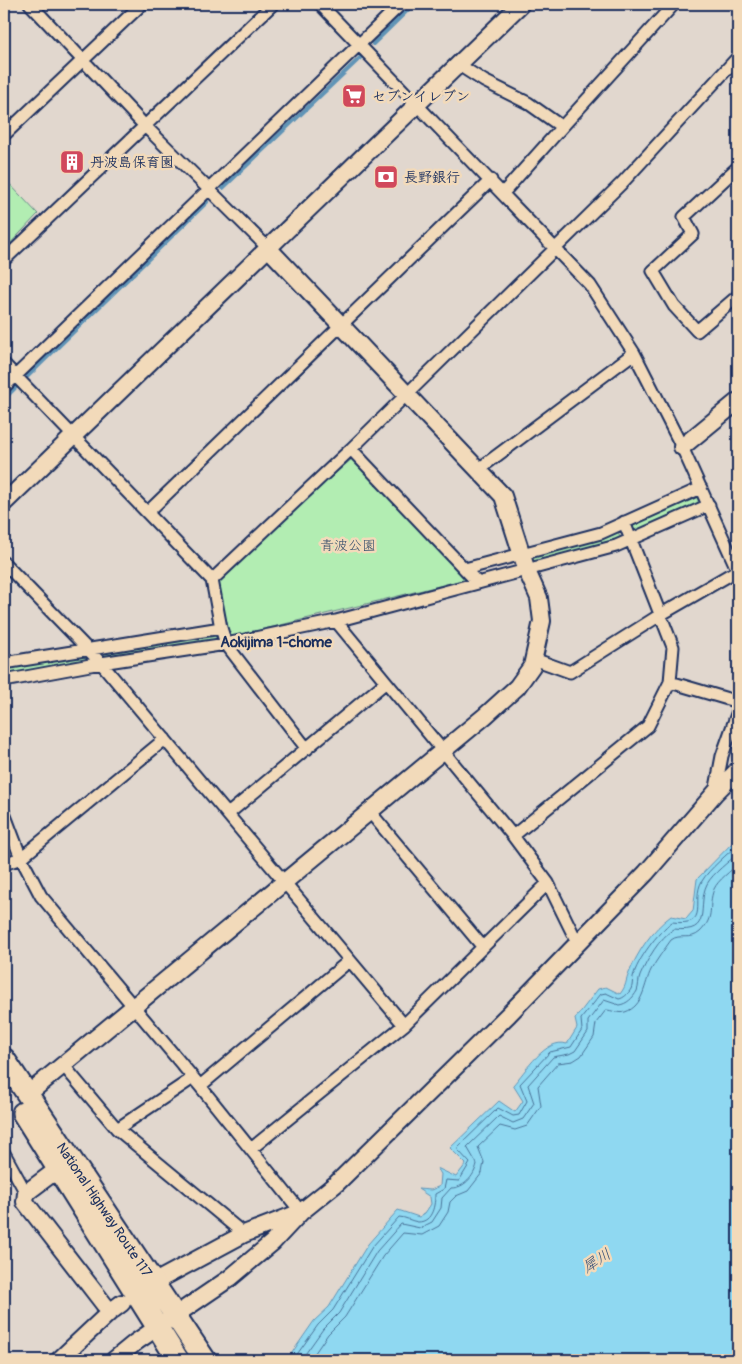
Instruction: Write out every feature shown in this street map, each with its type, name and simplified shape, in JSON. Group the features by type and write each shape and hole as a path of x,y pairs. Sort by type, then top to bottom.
{"highway":[{"name":"National Highway Route 117","path":"4,1059 205,1360"},
{"name":"National Highway Route 117","path":"4,1085 173,1353"}],"street":[{"path":"28,1094 370,812 518,687 532,666 542,621 539,598 503,496 268,248 144,125 30,4"},
{"path":"4,135 142,4"},
{"path":"4,260 273,4"},
{"path":"320,4 557,248 590,285 634,353 682,447 738,570 660,615 570,672 534,659"},
{"path":"4,387 401,4"},
{"path":"4,503 521,4"},
{"path":"503,193 674,4"},
{"path":"212,580 351,449 557,248 622,183 738,57"},
{"path":"459,65 484,81 528,103 562,128"},
{"path":"738,167 684,217 693,234 654,271 674,306 697,332 738,296"},
{"path":"148,512 491,180"},
{"path":"479,469 634,353"},
{"path":"4,364 212,580 226,644 307,749"},
{"path":"682,447 738,401"},
{"path":"351,449 477,582"},
{"path":"465,570 600,533 701,488"},
{"path":"4,681 101,663 226,644 336,621 616,546 709,506"},
{"path":"513,836 648,726 670,682 673,647 624,522"},
{"path":"4,564 101,663 404,1025"},
{"path":"336,621 513,836 548,883 577,942"},
{"path":"4,663 221,628"},
{"path":"228,814 386,682"},
{"path":"670,682 738,702"},
{"path":"715,793 722,756 738,711"},
{"path":"4,864 21,858 165,739"},
{"path":"114,1360 157,1328 181,1324 230,1278 273,1242 301,1212 337,1183 433,1090 646,873 715,793 738,770"},
{"path":"370,812 482,946"},
{"path":"4,814 21,858 41,896 252,1149 301,1212"},
{"path":"252,1149 404,1025 548,883"},
{"path":"117,1129 196,1082 349,961"},
{"path":"64,1066 117,1129 244,1234"},
{"path":"4,1154 26,1193 26,1202 116,1308 59,1360"},
{"path":"26,1193 58,1169"},
{"path":"162,1278 244,1234 301,1212"}],"green space":[{"path":"4,178 38,214 4,250"},
{"name":"青波公園","path":"353,458 467,579 228,638 215,578"},
{"path":"694,495 698,497 698,504 635,534 632,532 631,524"},
{"path":"618,532 621,538 618,541 534,566 530,561 536,555"},
{"path":"213,632 216,637 214,641 108,660 104,655 104,652"},
{"path":"82,655 86,659 84,664 4,677 4,667"}],"water":[{"name":"犀川","path":"738,837 738,1360 287,1360 314,1321 329,1307 368,1244 398,1210 419,1217 425,1213 431,1204 430,1197 418,1189 431,1190 440,1186 441,1174 437,1168 456,1177 466,1164 450,1148 499,1101 515,1112 523,1101 513,1085 530,1064 544,1050 551,1046 559,1043 567,1044 577,1028 575,1019 598,989 606,987 620,994 646,941 671,916 686,919 693,911 697,879"}],"waterway":[{"path":"373,44 414,4"},
{"path":"223,188 361,57"},
{"path":"28,376 207,202"},
{"path":"4,399 15,388"}],"place":[{"name":"セブンイレブン","path":"354,96"},
{"name":"丹波島保育園","path":"72,162"},
{"name":"長野銀行","path":"386,177"}],"district":[{"name":"Aokijima 1-chome","path":"276,642"}]}
